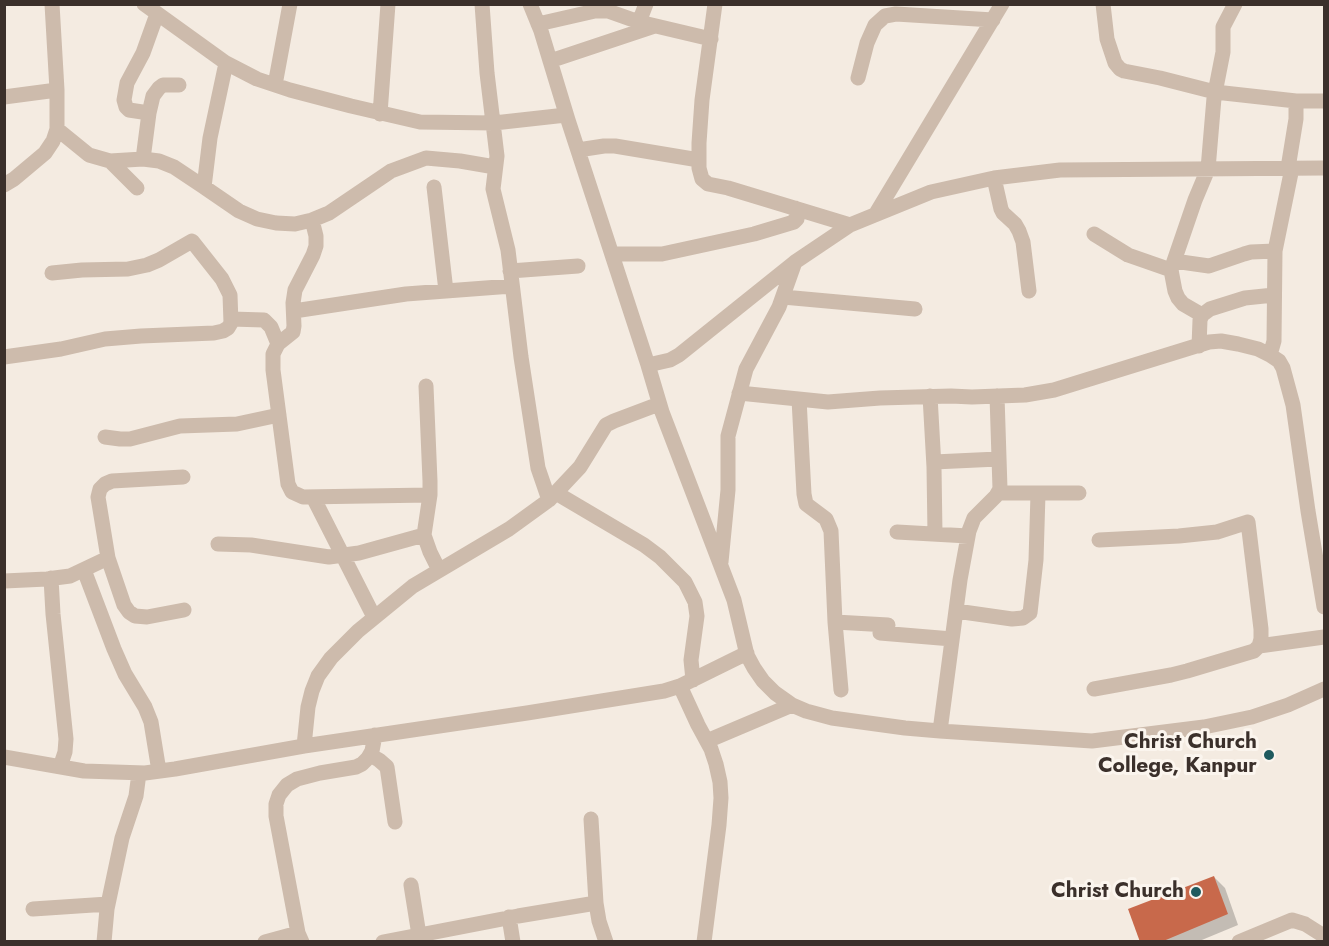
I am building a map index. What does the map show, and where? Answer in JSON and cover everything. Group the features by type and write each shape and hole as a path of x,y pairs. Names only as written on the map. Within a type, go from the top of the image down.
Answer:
{"street":[{"path":"4,185 45,153 57,129 52,4"},
{"path":"144,4 226,63 257,79 380,114 420,122 494,123 566,115"},
{"path":"275,85 291,4"},
{"path":"380,114 388,4"},
{"path":"482,4 497,156 493,189 505,237 538,468 552,497 644,545 660,557 685,582 695,602 697,616 686,683 716,764 721,798 704,942"},
{"path":"530,4 659,404 734,600 747,653 763,681 775,693 792,705 832,718 905,728 1092,741 1204,727 1252,717 1288,705 1324,688"},
{"path":"639,22 646,4"},
{"path":"715,4 702,100 699,143 700,175 704,182 850,225"},
{"path":"875,215 1002,4"},
{"path":"1103,4 1107,39 1119,69 1215,92 1296,101 1324,101"},
{"path":"1202,315 1183,304 1178,298 1175,291 1173,265 1208,169 1215,92 1223,52 1224,27 1235,4"},
{"path":"538,24 601,10 639,22 711,39"},
{"path":"149,113 129,110 123,100 127,83 143,53 157,14"},
{"path":"858,78 867,43 875,25 885,16 896,14 993,20"},
{"path":"550,61 655,26"},
{"path":"204,187 210,138 226,63"},
{"path":"142,159 153,96 163,85 179,85"},
{"path":"4,97 57,90"},
{"path":"1270,355 1274,341 1275,251 1290,168 1296,101"},
{"path":"57,129 89,155 110,160 142,159 167,163 239,211 257,219 285,224 312,220 329,213 392,171 426,158 495,167"},
{"path":"578,150 615,146 699,160"},
{"path":"110,160 137,189"},
{"path":"648,365 679,356 795,262 850,225 931,192 994,178 1060,170 1324,168"},
{"path":"994,178 1001,209 1015,224 1023,242 1029,291"},
{"path":"434,187 446,291"},
{"path":"612,254 662,254 754,234 794,222 795,208"},
{"path":"312,220 316,246 295,290 293,332 278,344 273,354 273,370 288,484 292,492 303,497 430,495"},
{"path":"1094,234 1128,255 1173,265 1209,266 1251,252 1275,251"},
{"path":"4,357 61,349 105,339 223,332 231,323 230,295 222,279 192,241 147,265 128,269 52,273"},
{"path":"721,565 728,490 728,436 746,369 779,307 795,262"},
{"path":"294,311 397,295 446,291 578,266"},
{"path":"1199,346 1200,320 1202,315 1210,309 1245,298 1274,295"},
{"path":"783,297 915,309"},
{"path":"231,319 264,320 271,327 278,344"},
{"path":"739,393 828,402 930,396 1025,395 1054,390 1209,342 1221,341 1258,349 1270,355 1283,368 1293,405 1324,607"},
{"path":"426,386 430,495 424,535 439,570"},
{"path":"930,396 935,534"},
{"path":"940,731 970,524 999,493 1001,486 997,396"},
{"path":"799,399 806,504 826,519 831,531 841,690"},
{"path":"304,746 308,707 318,676 331,658 358,631 413,586 509,529 552,497 580,467 606,425 659,404"},
{"path":"105,437 130,439 180,426 237,424 279,416"},
{"path":"934,462 998,459"},
{"path":"183,477 111,481 100,489 98,497 108,558 124,605 129,612 135,616 147,617 184,610"},
{"path":"999,493 1079,494"},
{"path":"956,611 1012,619 1023,618 1030,613 1036,560 1038,494"},
{"path":"313,497 374,616"},
{"path":"1094,689 1171,675 1254,651 1261,639 1248,522 1216,531 1179,536 1099,540"},
{"path":"897,532 968,536"},
{"path":"218,544 251,545 328,557 359,554 424,535"},
{"path":"4,581 70,576 108,558"},
{"path":"84,570 114,650 151,722 159,771"},
{"path":"51,578 66,739 60,767"},
{"path":"836,622 952,639"},
{"path":"1259,646 1324,637"},
{"path":"4,757 84,771 159,771 664,690 686,683 747,653"},
{"path":"707,741 792,705"},
{"path":"265,942 300,937 276,816 279,795 287,785 297,779 362,764 372,751 375,735"},
{"path":"370,755 387,767 394,822"},
{"path":"104,942 108,904 122,838 136,796 139,772"},
{"path":"591,819 596,903 606,942"},
{"path":"411,885 419,935"},
{"path":"383,942 509,917 596,903"},
{"path":"33,909 108,904"},
{"path":"509,917 513,942"},
{"path":"1239,942 1292,920 1305,924 1324,936"}],"building":[{"name":"Christ Church","path":"1214,876 1228,914 1161,942 1140,942 1128,909"}],"place":[{"name":"Christ Church College, Kanpur","path":"1269,755"},
{"name":"Christ Church","path":"1196,892"}]}
